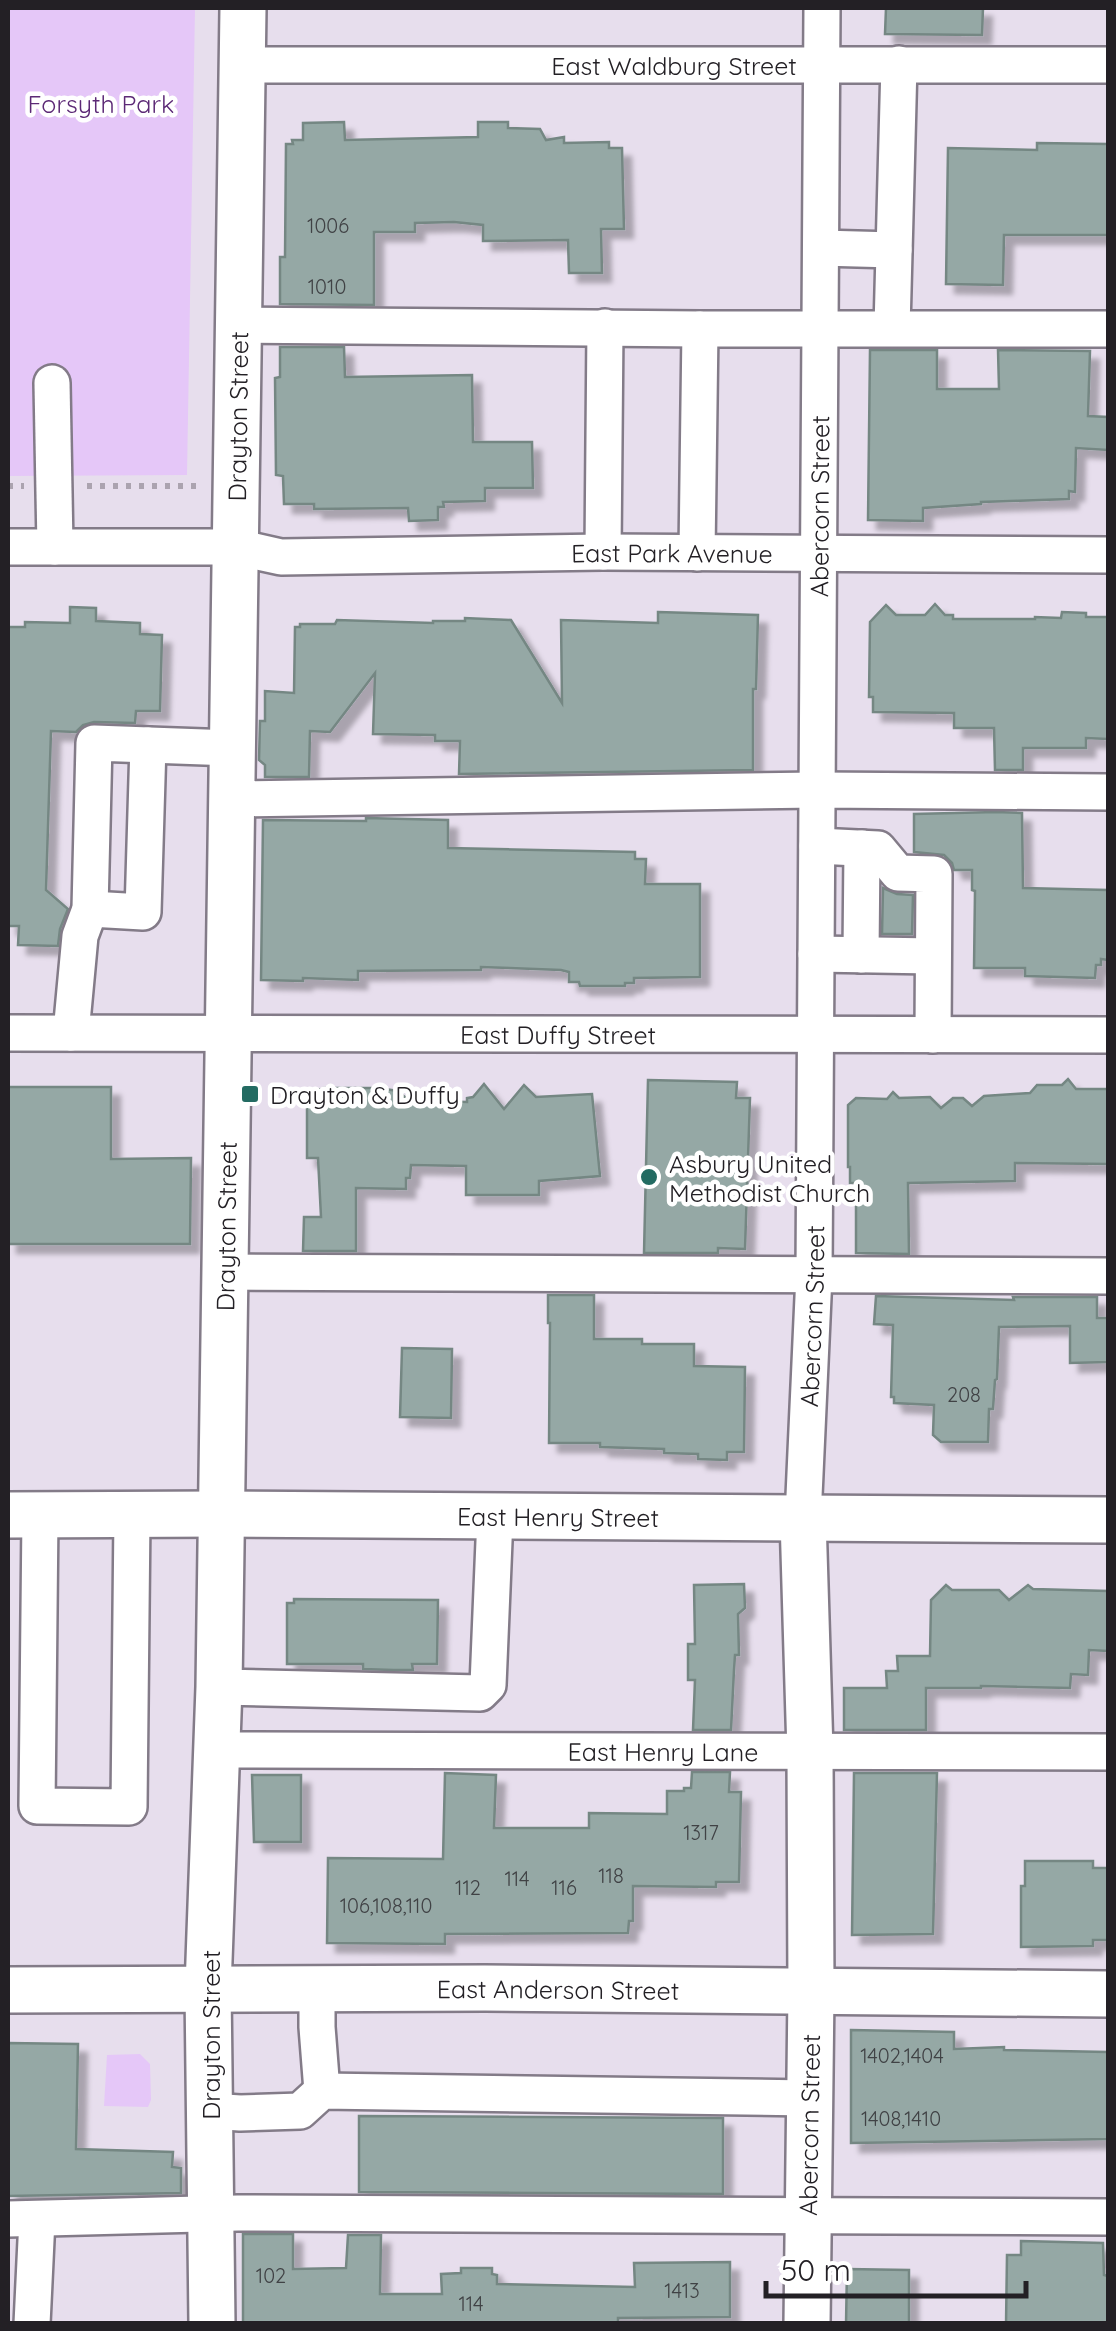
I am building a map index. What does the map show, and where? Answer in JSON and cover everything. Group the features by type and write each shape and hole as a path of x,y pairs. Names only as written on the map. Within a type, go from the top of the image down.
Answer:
{"main road":[{"name":"Drayton Street","path":"212,2324 208,1988 218,1750 242,8"},
{"name":"East Henry Street","path":"24,1515 1108,1520"},
{"name":"Abercorn Street","path":"803,1518 810,1752 807,2324"},
{"name":"East Anderson Street","path":"8,1990 317,1988 1108,1994"}],"street":[{"name":"Abercorn Street","path":"803,1518 814,1274 822,8"},
{"path":"892,328 899,64"},
{"name":"East Waldburg Street","path":"242,65 1108,65"},
{"path":"821,248 894,250"},
{"path":"239,325 1108,329"},
{"path":"603,552 605,327"},
{"path":"697,553 700,329"},
{"path":"8,548 55,547 52,383"},
{"name":"East Park Avenue","path":"55,547 236,547 281,556 603,552 1108,556"},
{"path":"71,1033 80,936 90,909 94,743 232,748"},
{"path":"90,909 143,912 148,745"},
{"path":"230,799 817,790 1108,792"},
{"path":"817,846 878,849 898,873 934,874 933,1034"},
{"path":"861,955 862,848"},
{"path":"816,954 933,956"},
{"name":"East Duffy Street","path":"8,1033 1108,1036"},
{"path":"224,1272 1108,1276"},
{"path":"24,1515 37,1806 130,1807 132,1515"},
{"path":"219,1687 480,1693 488,1684 495,1517"},
{"name":"East Henry Lane","path":"218,1750 1108,1752"},
{"path":"317,1988 322,2091"},
{"path":"210,2110 300,2111 322,2091 809,2098"},
{"path":"32,2324 22,2219 212,2213 1108,2217"}],"path":[{"path":"8,486 197,486 198,466"}],"green space":[{"name":"Forsyth Park","path":"8,8 195,8 187,475 8,476"},
{"path":"140,2054 150,2064 148,2107 104,2106 107,2055"}],"building":[{"path":"886,8 983,8 982,35 885,34"},
{"path":"344,122 345,140 478,137 478,122 508,122 508,128 540,129 546,140 564,137 564,143 609,142 609,148 622,148 624,229 601,229 602,273 569,273 568,240 483,241 483,225 415,223 415,232 374,232 374,305 280,304 280,257 285,257 286,144 303,140 303,123"},
{"path":"1037,143 1108,144 1108,235 1004,235 1003,285 946,284 948,148 1037,150"},
{"path":"280,347 344,347 345,377 472,375 473,442 532,442 533,488 485,488 485,501 443,502 444,507 438,507 438,520 409,521 408,508 314,509 314,504 284,504 283,476 276,475 275,378 280,377"},
{"path":"870,350 937,350 937,389 999,389 998,350 1090,351 1088,416 1108,417 1108,450 1076,448 1075,492 1069,491 1069,499 923,508 923,521 868,520"},
{"path":"935,604 945,615 953,615 953,619 1061,618 1062,612 1108,617 1108,739 1086,738 1086,748 1023,748 1023,770 995,770 994,728 954,728 954,713 873,712 873,697 869,697 870,622 886,605 896,615 925,615"},
{"path":"70,607 96,608 96,621 140,623 140,634 162,635 160,711 136,711 135,723 94,722 76,732 51,731 46,890 68,909 58,946 18,945 19,926 8,926 8,627 25,627 25,622 70,623"},
{"path":"658,612 758,615 753,770 459,774 460,741 435,741 435,735 373,734 375,673 330,732 310,731 309,777 265,777 265,765 259,760 265,691 294,693 295,627 300,624 335,624 337,620 511,620 562,703 561,620 658,623"},
{"path":"1022,813 1023,888 1108,890 1108,960 1101,959 1101,965 1096,965 1095,978 1025,976 1025,968 974,968 972,870 954,870 944,855 914,852 914,814"},
{"path":"263,820 448,820 448,848 635,852 635,859 646,859 645,884 700,884 700,977 634,978 634,983 625,986 580,986 579,982 569,982 569,972 561,970 481,967 358,971 358,980 261,980"},
{"path":"883,888 913,895 912,934 882,934"},
{"path":"1068,1079 1076,1089 1108,1089 1108,1164 1015,1163 1015,1181 908,1183 909,1254 856,1253 856,1183 850,1183 848,1167 848,1105 856,1098 887,1099 893,1092 899,1098 930,1097 941,1108 953,1098 963,1098 972,1106 984,1096 1030,1093 1037,1085 1062,1085"},
{"path":"648,1080 737,1082 736,1098 750,1098 745,1249 644,1253"},
{"path":"484,1084 504,1109 524,1085 536,1097 592,1094 600,1176 539,1181 539,1195 466,1195 466,1166 411,1165 406,1189 356,1188 356,1251 303,1251 304,1217 321,1217 318,1158 307,1158 307,1090 378,1088 398,1091 408,1100 467,1102"},
{"path":"8,1087 111,1087 111,1159 191,1158 190,1244 8,1244"},
{"path":"548,1295 594,1295 594,1339 694,1344 694,1366 745,1367 744,1452 727,1452 727,1460 698,1459 698,1454 664,1453 664,1449 549,1443"},
{"path":"876,1296 1014,1300 1013,1297 1097,1297 1097,1318 1108,1318 1108,1362 1070,1363 1070,1326 999,1327 988,1442 941,1442 933,1435 934,1405 894,1403 891,1397 893,1325 874,1324"},
{"path":"402,1348 452,1349 451,1418 400,1417"},
{"path":"744,1584 745,1608 738,1614 739,1655 735,1655 731,1730 693,1730 695,1680 688,1680 688,1644 695,1644 694,1585"},
{"path":"946,1585 952,1590 999,1590 1009,1600 1028,1585 1033,1589 1108,1591 1108,1651 1089,1650 1088,1675 1071,1674 1070,1688 926,1688 926,1730 844,1730 844,1688 887,1688 886,1671 898,1671 897,1656 930,1656 931,1600"},
{"path":"294,1599 438,1600 437,1664 412,1664 413,1670 393,1670 363,1669 363,1664 287,1664 287,1603 294,1603"},
{"path":"692,1772 730,1772 729,1792 741,1792 739,1882 716,1882 716,1887 633,1886 633,1921 629,1921 628,1933 445,1934 445,1944 327,1943 328,1858 443,1859 445,1773 496,1775 494,1828 589,1828 589,1813 667,1814 667,1791 691,1788"},
{"path":"854,1773 937,1773 933,1934 852,1935"},
{"path":"252,1775 301,1775 301,1842 254,1842"},
{"path":"1025,1861 1093,1861 1093,1868 1108,1868 1108,1940 1093,1940 1093,1946 1021,1947"},
{"path":"851,2030 954,2032 954,2049 1108,2052 1108,2139 851,2143"},
{"path":"8,2043 78,2044 76,2149 173,2152 172,2167 181,2168 181,2193 8,2196"},
{"path":"359,2116 723,2118 723,2194 359,2192"},
{"path":"243,2234 293,2234 293,2269 346,2268 348,2235 381,2235 380,2294 442,2294 441,2274 461,2273 461,2268 492,2268 497,2284 635,2287 634,2263 730,2262 730,2317 618,2318 618,2324 243,2324"},
{"path":"1021,2241 1103,2243 1108,2324 1006,2324 1007,2255 1021,2255"},
{"path":"847,2269 909,2270 909,2324 846,2324"}],"place":[{"name":"Drayton & Duffy","path":"250,1094"},
{"name":"Asbury United Methodist Church","path":"649,1177"}]}
